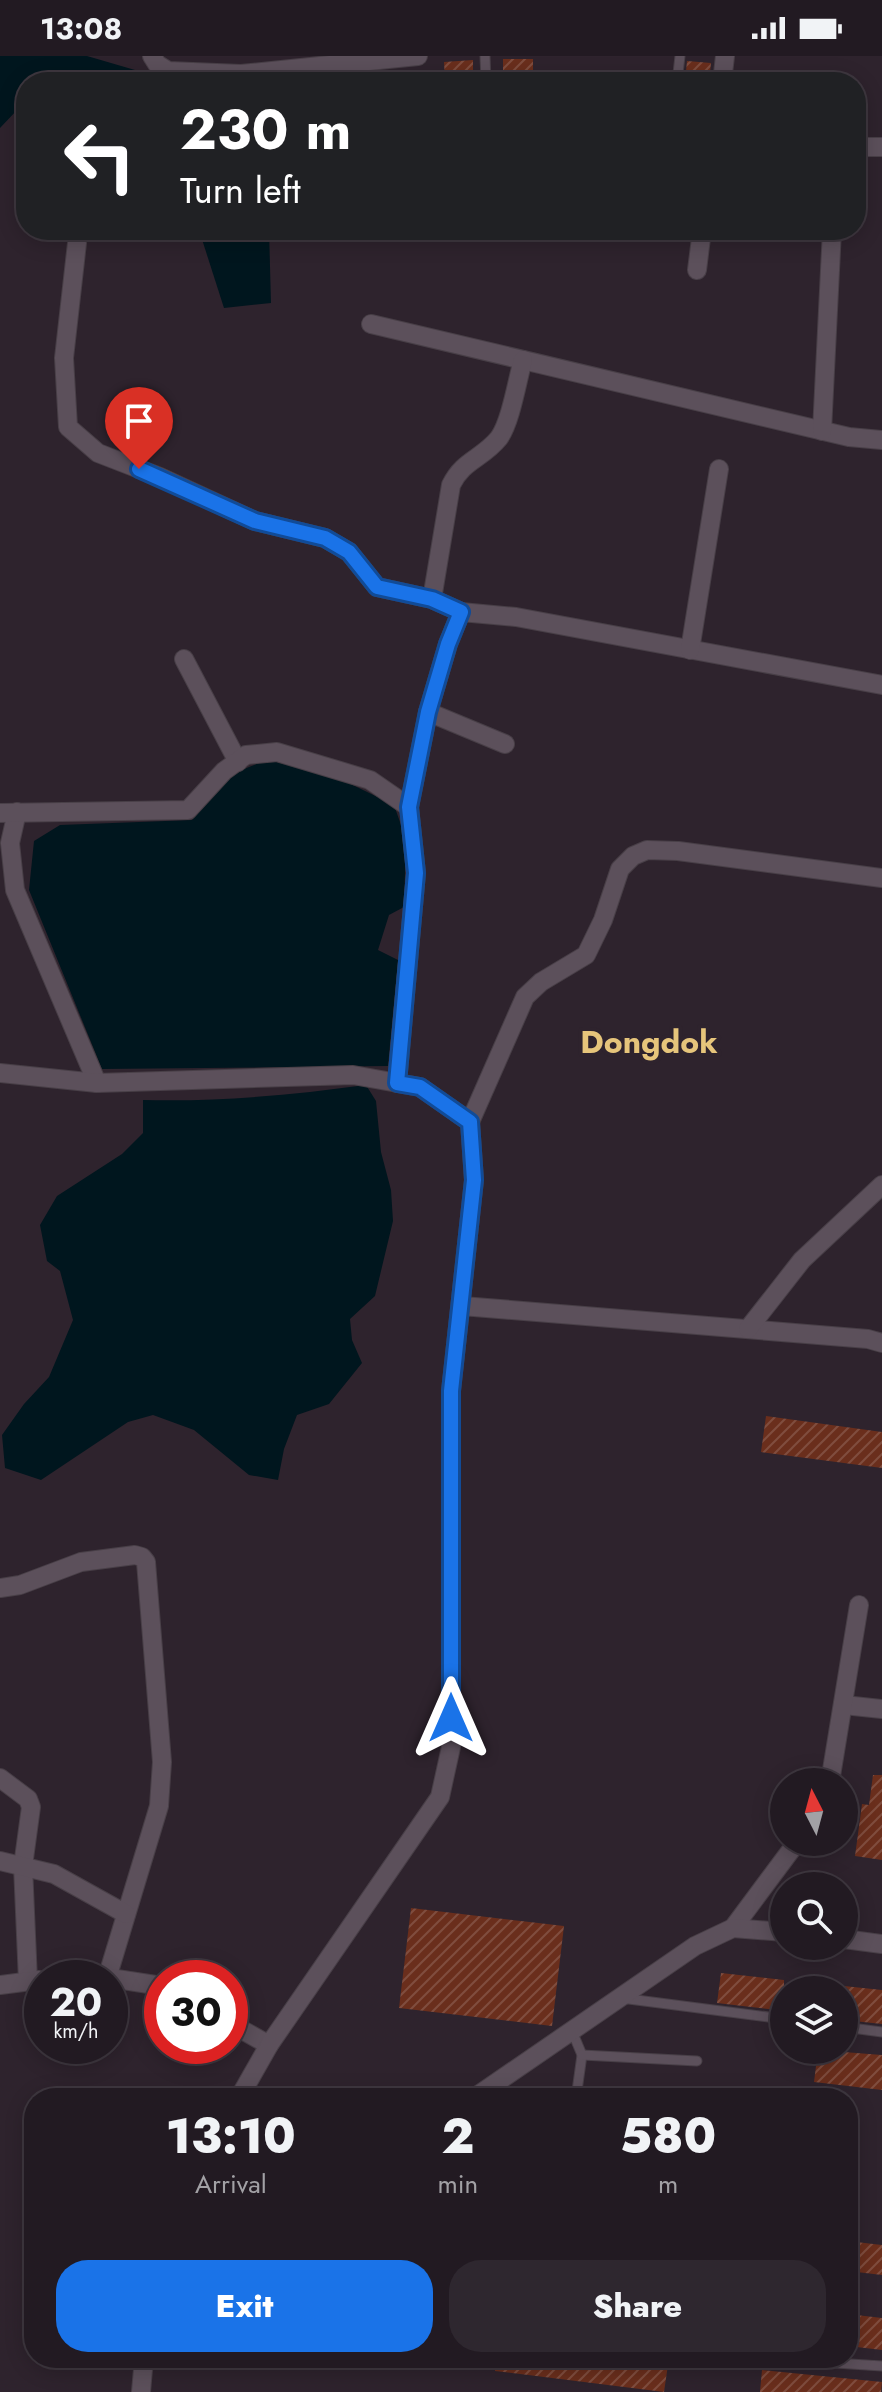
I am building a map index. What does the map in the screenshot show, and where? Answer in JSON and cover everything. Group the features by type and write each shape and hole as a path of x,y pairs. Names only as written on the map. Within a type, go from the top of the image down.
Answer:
{"street":[{"path":"152,56 157,64 168,71 192,72"},
{"path":"261,72 418,56"},
{"path":"697,270 701,240"},
{"path":"822,431 832,240"},
{"path":"77,243 64,358 68,427 98,453 160,477 255,521 325,538 349,552 377,587 432,599 461,612 516,617 882,685"},
{"path":"371,324 822,431 882,440"},
{"path":"432,599 451,485 459,469 484,453 501,435 523,360"},
{"path":"690,650 719,469"},
{"path":"397,1083 416,873 409,807 428,712 461,612"},
{"path":"184,659 238,762"},
{"path":"428,712 505,744"},
{"path":"97,1083 15,890 9,813 188,810 224,771 246,755 277,752 370,780 409,807"},
{"path":"245,2088 269,2045 440,1797 451,1747 451,1391 474,1180 470,1122 525,997 541,982 586,955 603,920 620,869 633,856 647,850 678,851 882,878"},
{"path":"0,1073 97,1083 353,1075 420,1087 470,1122"},
{"path":"748,1329 802,1260 882,1185"},
{"path":"462,1306 868,1339 882,1343"},
{"path":"0,1588 20,1585 81,1562 135,1555 146,1562 162,1762 159,1806 113,1960"},
{"path":"833,1768 859,1605"},
{"path":"844,1705 882,1709"},
{"path":"0,1778 28,1799 31,1807 23,1866 33,1960"},
{"path":"489,2088 695,1946 733,1928 787,1856"},
{"path":"0,1861 70,1880 126,1914"},
{"path":"733,1928 770,1931"},
{"path":"858,1941 882,1944"},
{"path":"0,1985 24,1982"},
{"path":"248,2033 269,2045"},
{"path":"141,2392 143,2368"}],"lane":[{"path":"619,1998 770,2017"},
{"path":"858,2029 882,2032"},
{"path":"572,2031 582,2055 577,2088"},
{"path":"582,2055 697,2061"},
{"path":"858,2364 882,2366"}],"water":[{"path":"0,56 87,56 142,72 16,72 16,111 0,128"},
{"path":"202,240 269,240 271,303 224,308"},
{"path":"267,760 330,774 394,805 406,839 404,907 389,915 378,950 398,960 388,1066 102,1069 29,890 34,841 60,825 192,820 234,773"},
{"path":"366,1085 376,1101 393,1221 375,1296 350,1319 352,1340 362,1363 329,1404 297,1415 284,1449 278,1480 249,1475 194,1430 153,1415 128,1422 41,1480 5,1468 2,1435 24,1404 49,1377 73,1320 60,1271 47,1261 40,1225 57,1196 122,1154 143,1133 143,1100 255,1097"}],"building":[{"path":"503,59 533,59 533,72 503,72"},
{"path":"473,60 473,72 444,72 444,62"},
{"path":"687,61 711,63 710,72 686,72"},
{"path":"766,1416 882,1432 882,1468 761,1452"},
{"path":"873,1775 882,1775 882,1860 855,1856 858,1856 862,1804 869,1805"},
{"path":"411,1908 564,1926 552,2026 399,2008"},
{"path":"721,1973 770,1978 770,2009 717,2003"},
{"path":"858,1987 882,1990 882,2024 858,2021"},
{"path":"858,2053 882,2055 882,2090 814,2082 816,2064 858,2064"},
{"path":"858,2242 882,2245 882,2275 858,2272"},
{"path":"858,2315 882,2318 882,2350 858,2347"},
{"path":"495,2368 668,2368 664,2392 495,2371"},
{"path":"762,2370 882,2382 881,2392 760,2392"}],"district":[{"name":"Dongdok","path":"649,1042"}],"route":[{"path":"139,469 255,521 325,538 349,552 377,587 432,599 461,612 428,712 409,807 416,873 397,1083 420,1087 470,1122 474,1180 451,1391 451,1718"}]}
